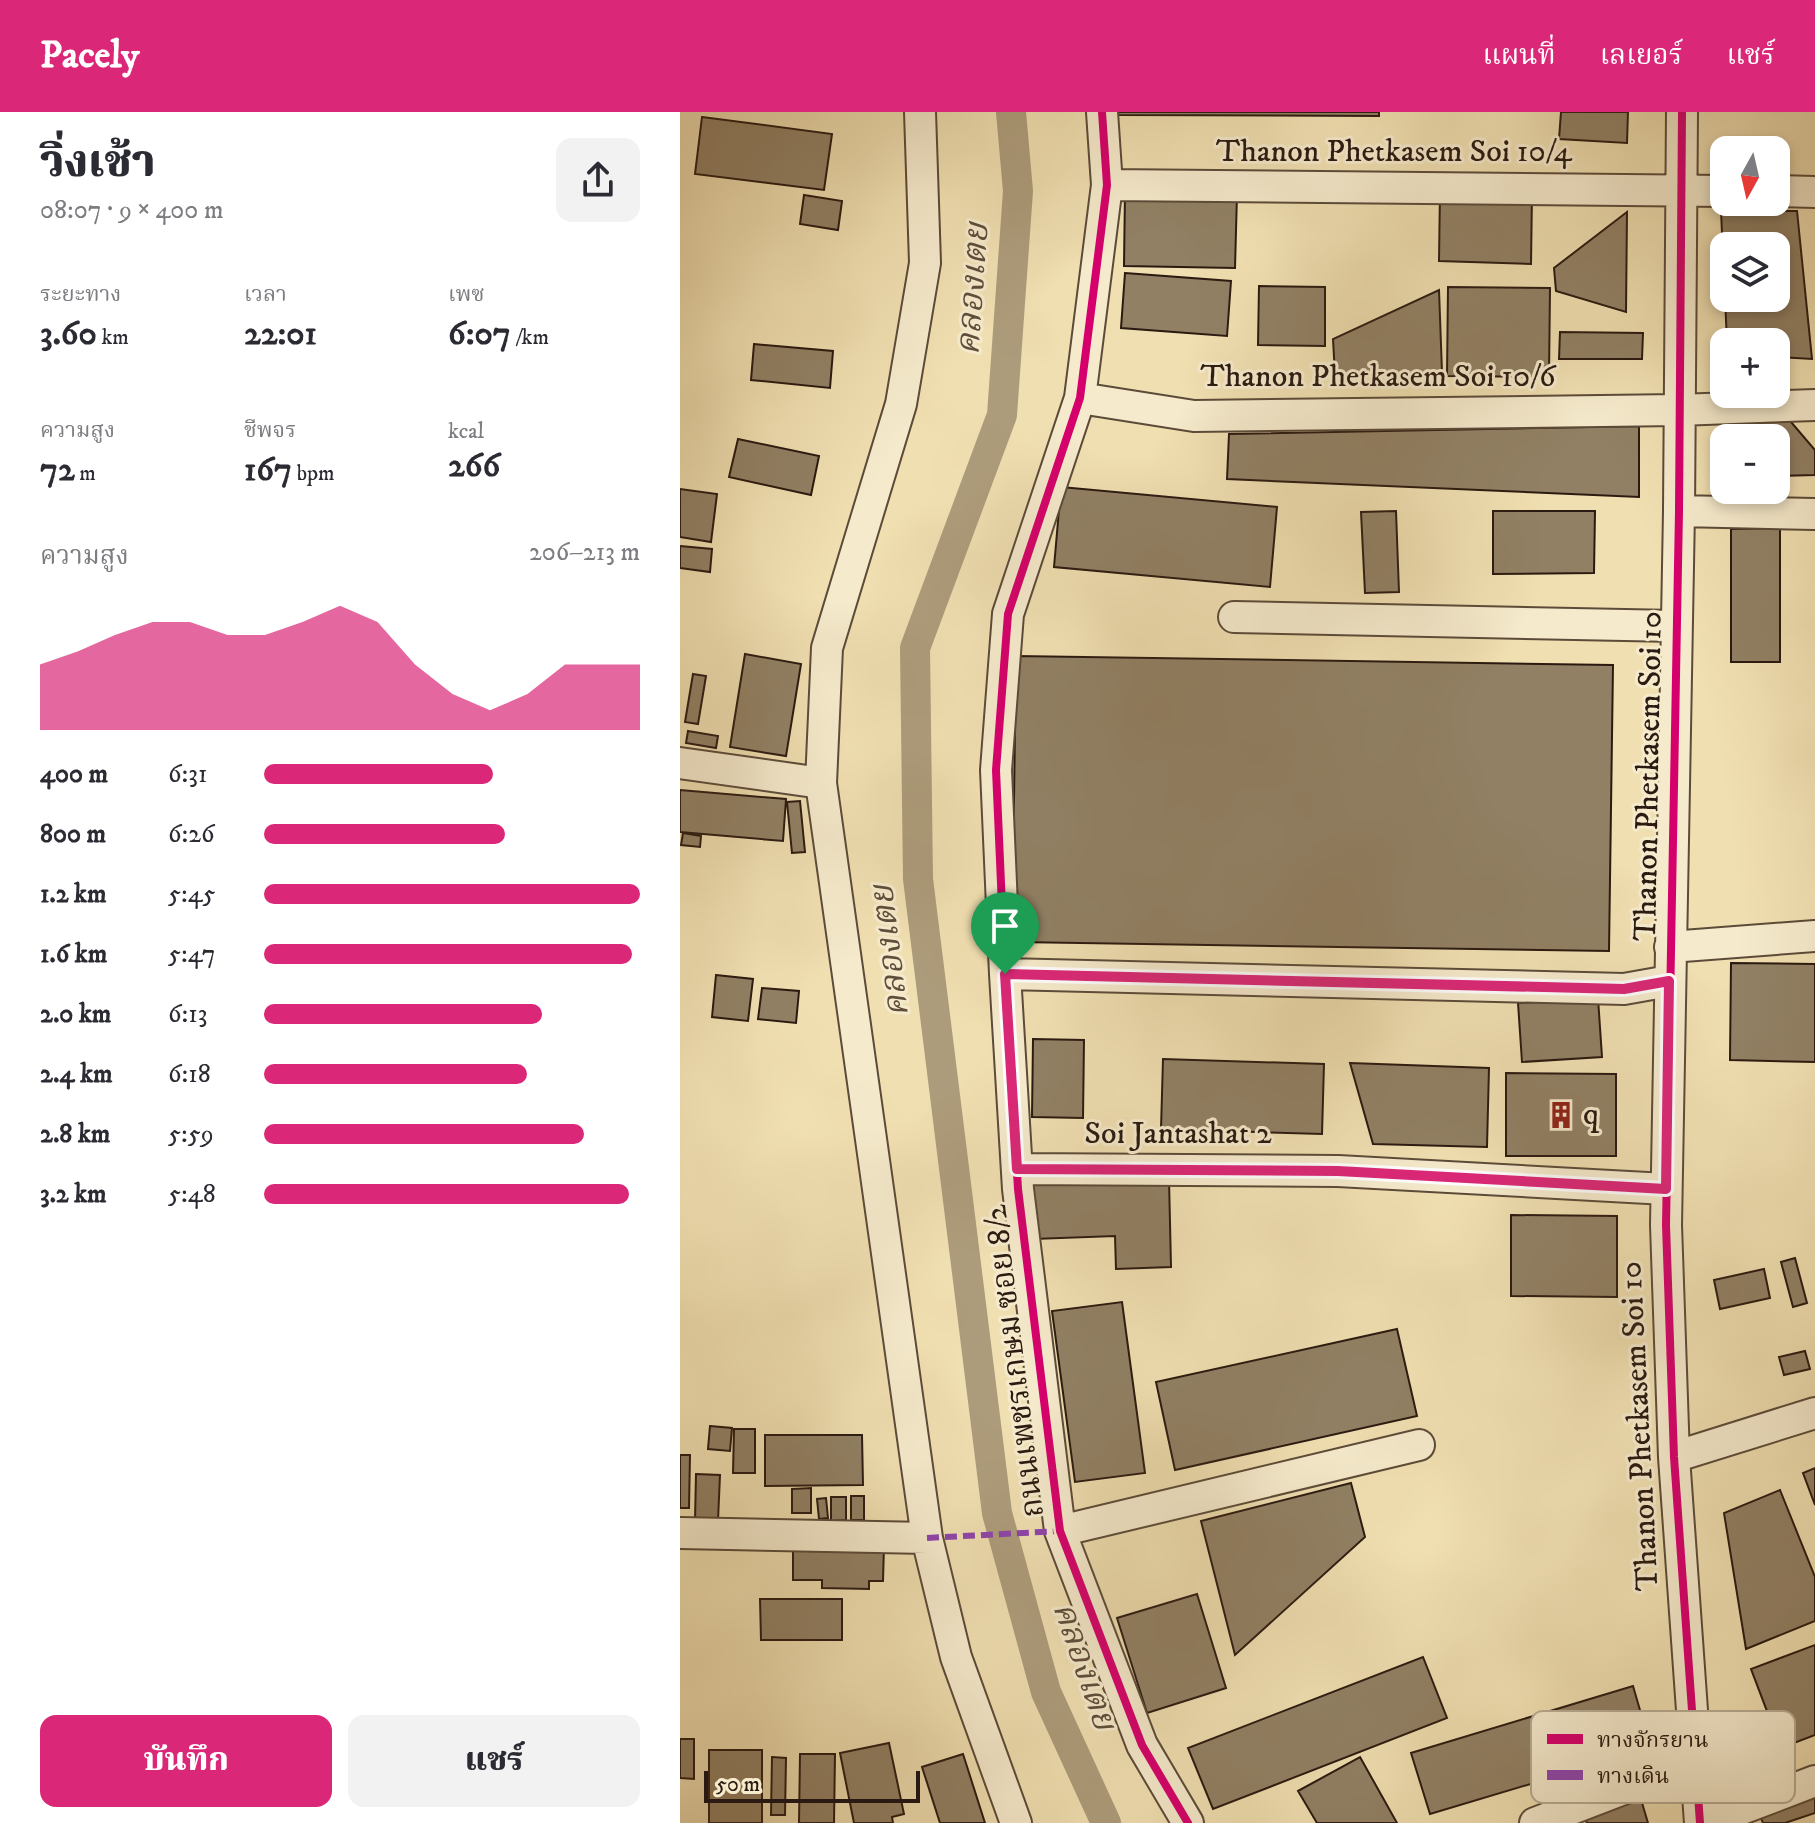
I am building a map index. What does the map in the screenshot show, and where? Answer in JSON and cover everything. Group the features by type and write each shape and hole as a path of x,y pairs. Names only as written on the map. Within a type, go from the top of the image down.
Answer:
{"street":[{"path":"920,112 925,263 901,404 827,648 821,783 927,1538 956,1657 1016,1823"},
{"name":"ถนนเพชรเกษม ซอย 8/2","path":"1102,112 1107,185 1080,398 1008,614 996,770 1005,974 1017,1169 1060,1531 1142,1745 1188,1823"},
{"name":"Thanon Phetkasem Soi 10","path":"1682,112 1679,511 1666,1189 1674,1457 1691,1711"},
{"name":"Thanon Phetkasem Soi 10/4","path":"1107,185 1710,191"},
{"path":"1790,191 1815,192"},
{"name":"Thanon Phetkasem Soi 10/6","path":"1080,398 1194,416 1678,410 1815,405"},
{"path":"1679,511 1815,514"},
{"path":"1234,617 1675,626"},
{"path":"680,763 821,783"},
{"path":"1670,947 1815,936"},
{"path":"1005,974 1624,989 1669,981"},
{"name":"Soi Jantashat 2","path":"1017,1169 1338,1171 1666,1189"},
{"path":"1674,1457 1815,1413"},
{"path":"1060,1531 1419,1445"},
{"path":"680,1533 927,1538"},
{"path":"1795,1788 1815,1781"},
{"path":"1535,1823 1587,1803"},
{"name":"Thanon Phetkasem Soi 10","path":"1700,1803 1703,1823"},
{"path":"1703,1823 1756,1803"}],"building":[{"path":"1118,112 1379,112 1379,116 1118,115"},
{"path":"1561,112 1628,112 1627,143 1559,139"},
{"path":"702,117 832,134 824,190 695,174"},
{"path":"1440,191 1532,193 1531,264 1439,261"},
{"path":"1125,192 1237,194 1235,268 1124,266"},
{"path":"804,195 842,201 838,230 800,224"},
{"path":"1790,211 1797,211 1812,359 1790,358 1790,328 1726,328 1726,312 1790,312 1790,232 1722,232 1721,216 1790,216"},
{"path":"1627,212 1626,312 1556,291 1554,268"},
{"path":"1125,273 1231,281 1227,336 1121,328"},
{"path":"1259,286 1325,287 1325,346 1258,345"},
{"path":"1448,287 1550,288 1549,377 1447,376"},
{"path":"1439,290 1442,372 1335,375 1333,339"},
{"path":"1560,332 1643,333 1642,359 1559,359"},
{"path":"754,344 833,351 830,388 751,380"},
{"path":"1785,415 1815,450 1815,475 1790,476 1790,424 1746,424 1746,416"},
{"path":"1639,426 1639,497 1227,479 1229,434"},
{"path":"738,439 819,456 811,495 729,477"},
{"path":"1061,487 1277,507 1270,587 1054,567"},
{"path":"680,489 717,494 711,542 680,537"},
{"path":"1396,511 1399,592 1365,593 1361,512"},
{"path":"1493,511 1595,511 1594,573 1493,574"},
{"path":"1780,528 1780,662 1731,662 1731,529"},
{"path":"680,546 712,549 710,572 680,568"},
{"path":"745,654 801,664 786,756 730,747"},
{"path":"1016,656 1613,665 1609,951 1012,942"},
{"path":"693,674 706,676 698,724 685,722"},
{"path":"688,731 718,736 716,748 686,743"},
{"path":"680,790 786,799 783,841 680,832"},
{"path":"800,801 805,852 792,853 787,802"},
{"path":"683,833 701,836 700,847 681,845"},
{"path":"1731,963 1815,964 1815,1062 1730,1060"},
{"path":"716,975 753,979 748,1021 712,1017"},
{"path":"762,988 799,991 796,1023 758,1019"},
{"path":"1598,998 1602,1057 1522,1062 1518,1003"},
{"path":"1033,1039 1084,1040 1083,1118 1032,1117"},
{"path":"1163,1059 1324,1064 1322,1134 1161,1129"},
{"path":"1350,1063 1489,1068 1487,1147 1373,1144"},
{"name":"q","path":"1506,1073 1616,1074 1616,1156 1506,1156"},
{"path":"1169,1179 1171,1267 1116,1269 1115,1236 1034,1239 1033,1182"},
{"path":"1511,1215 1617,1216 1617,1297 1511,1296"},
{"path":"1795,1258 1807,1303 1793,1307 1781,1262"},
{"path":"1764,1269 1770,1298 1720,1309 1714,1280"},
{"path":"1122,1302 1145,1473 1075,1482 1052,1311"},
{"path":"1397,1329 1417,1416 1175,1470 1156,1382"},
{"path":"1805,1351 1810,1369 1784,1375 1779,1357"},
{"path":"710,1426 732,1428 730,1451 708,1449"},
{"path":"734,1429 755,1429 755,1473 733,1473"},
{"path":"765,1435 862,1435 863,1485 765,1486"},
{"path":"680,1455 690,1455 689,1508 680,1508"},
{"path":"1815,1468 1815,1505 1803,1473"},
{"path":"696,1474 720,1475 718,1521 695,1521"},
{"path":"1351,1483 1365,1537 1235,1655 1201,1521"},
{"path":"811,1488 811,1513 792,1513 792,1489"},
{"path":"1780,1490 1815,1577 1815,1621 1746,1649 1724,1513"},
{"path":"851,1496 864,1496 864,1520 851,1520"},
{"path":"831,1497 846,1497 846,1520 831,1521"},
{"path":"826,1498 828,1518 819,1519 817,1499"},
{"path":"793,1545 884,1546 883,1581 869,1581 869,1589 822,1588 822,1580 793,1580"},
{"path":"1197,1594 1226,1688 1147,1713 1117,1618"},
{"path":"760,1599 842,1599 842,1640 761,1640"},
{"path":"1815,1645 1815,1735 1795,1743 1795,1711 1767,1711 1751,1669"},
{"path":"1423,1657 1447,1718 1213,1809 1188,1748"},
{"path":"1633,1686 1640,1711 1550,1711"},
{"path":"1531,1717 1531,1784 1430,1814 1411,1753"},
{"path":"680,1739 694,1739 694,1779 680,1778"},
{"path":"889,1743 904,1814 892,1817 893,1823 854,1823 840,1753"},
{"path":"709,1750 762,1750 762,1823 709,1823"},
{"path":"800,1754 835,1754 834,1823 799,1823"},
{"path":"963,1754 985,1823 940,1823 922,1767"},
{"path":"772,1757 786,1758 785,1815 771,1815"},
{"path":"1360,1757 1397,1823 1317,1823 1298,1791"},
{"path":"1815,1794 1815,1813 1785,1823 1763,1823 1759,1813"},
{"path":"1617,1803 1642,1803 1648,1823 1587,1823 1583,1813"}],"waterway":[{"name":"คลองเตย","path":"1011,112 1018,191 1002,415 915,648 918,879 997,1513 1046,1692 1106,1823"}],"marked path":[{"path":"927,1538 1060,1531"}],"cycle path":[{"path":"1102,112 1107,185 1080,398 1008,614 996,770 1005,974 1018,1189 1060,1531 1142,1745 1188,1823"},
{"path":"1682,112 1679,511 1666,1225 1674,1457 1692,1711"},
{"path":"1699,1803 1700,1823"}],"place":[{"name":"q","path":"1561,1115"}],"route":[{"path":"1005,974 1624,989 1669,981 1666,1189 1338,1171 1017,1169 1005,974"}]}
